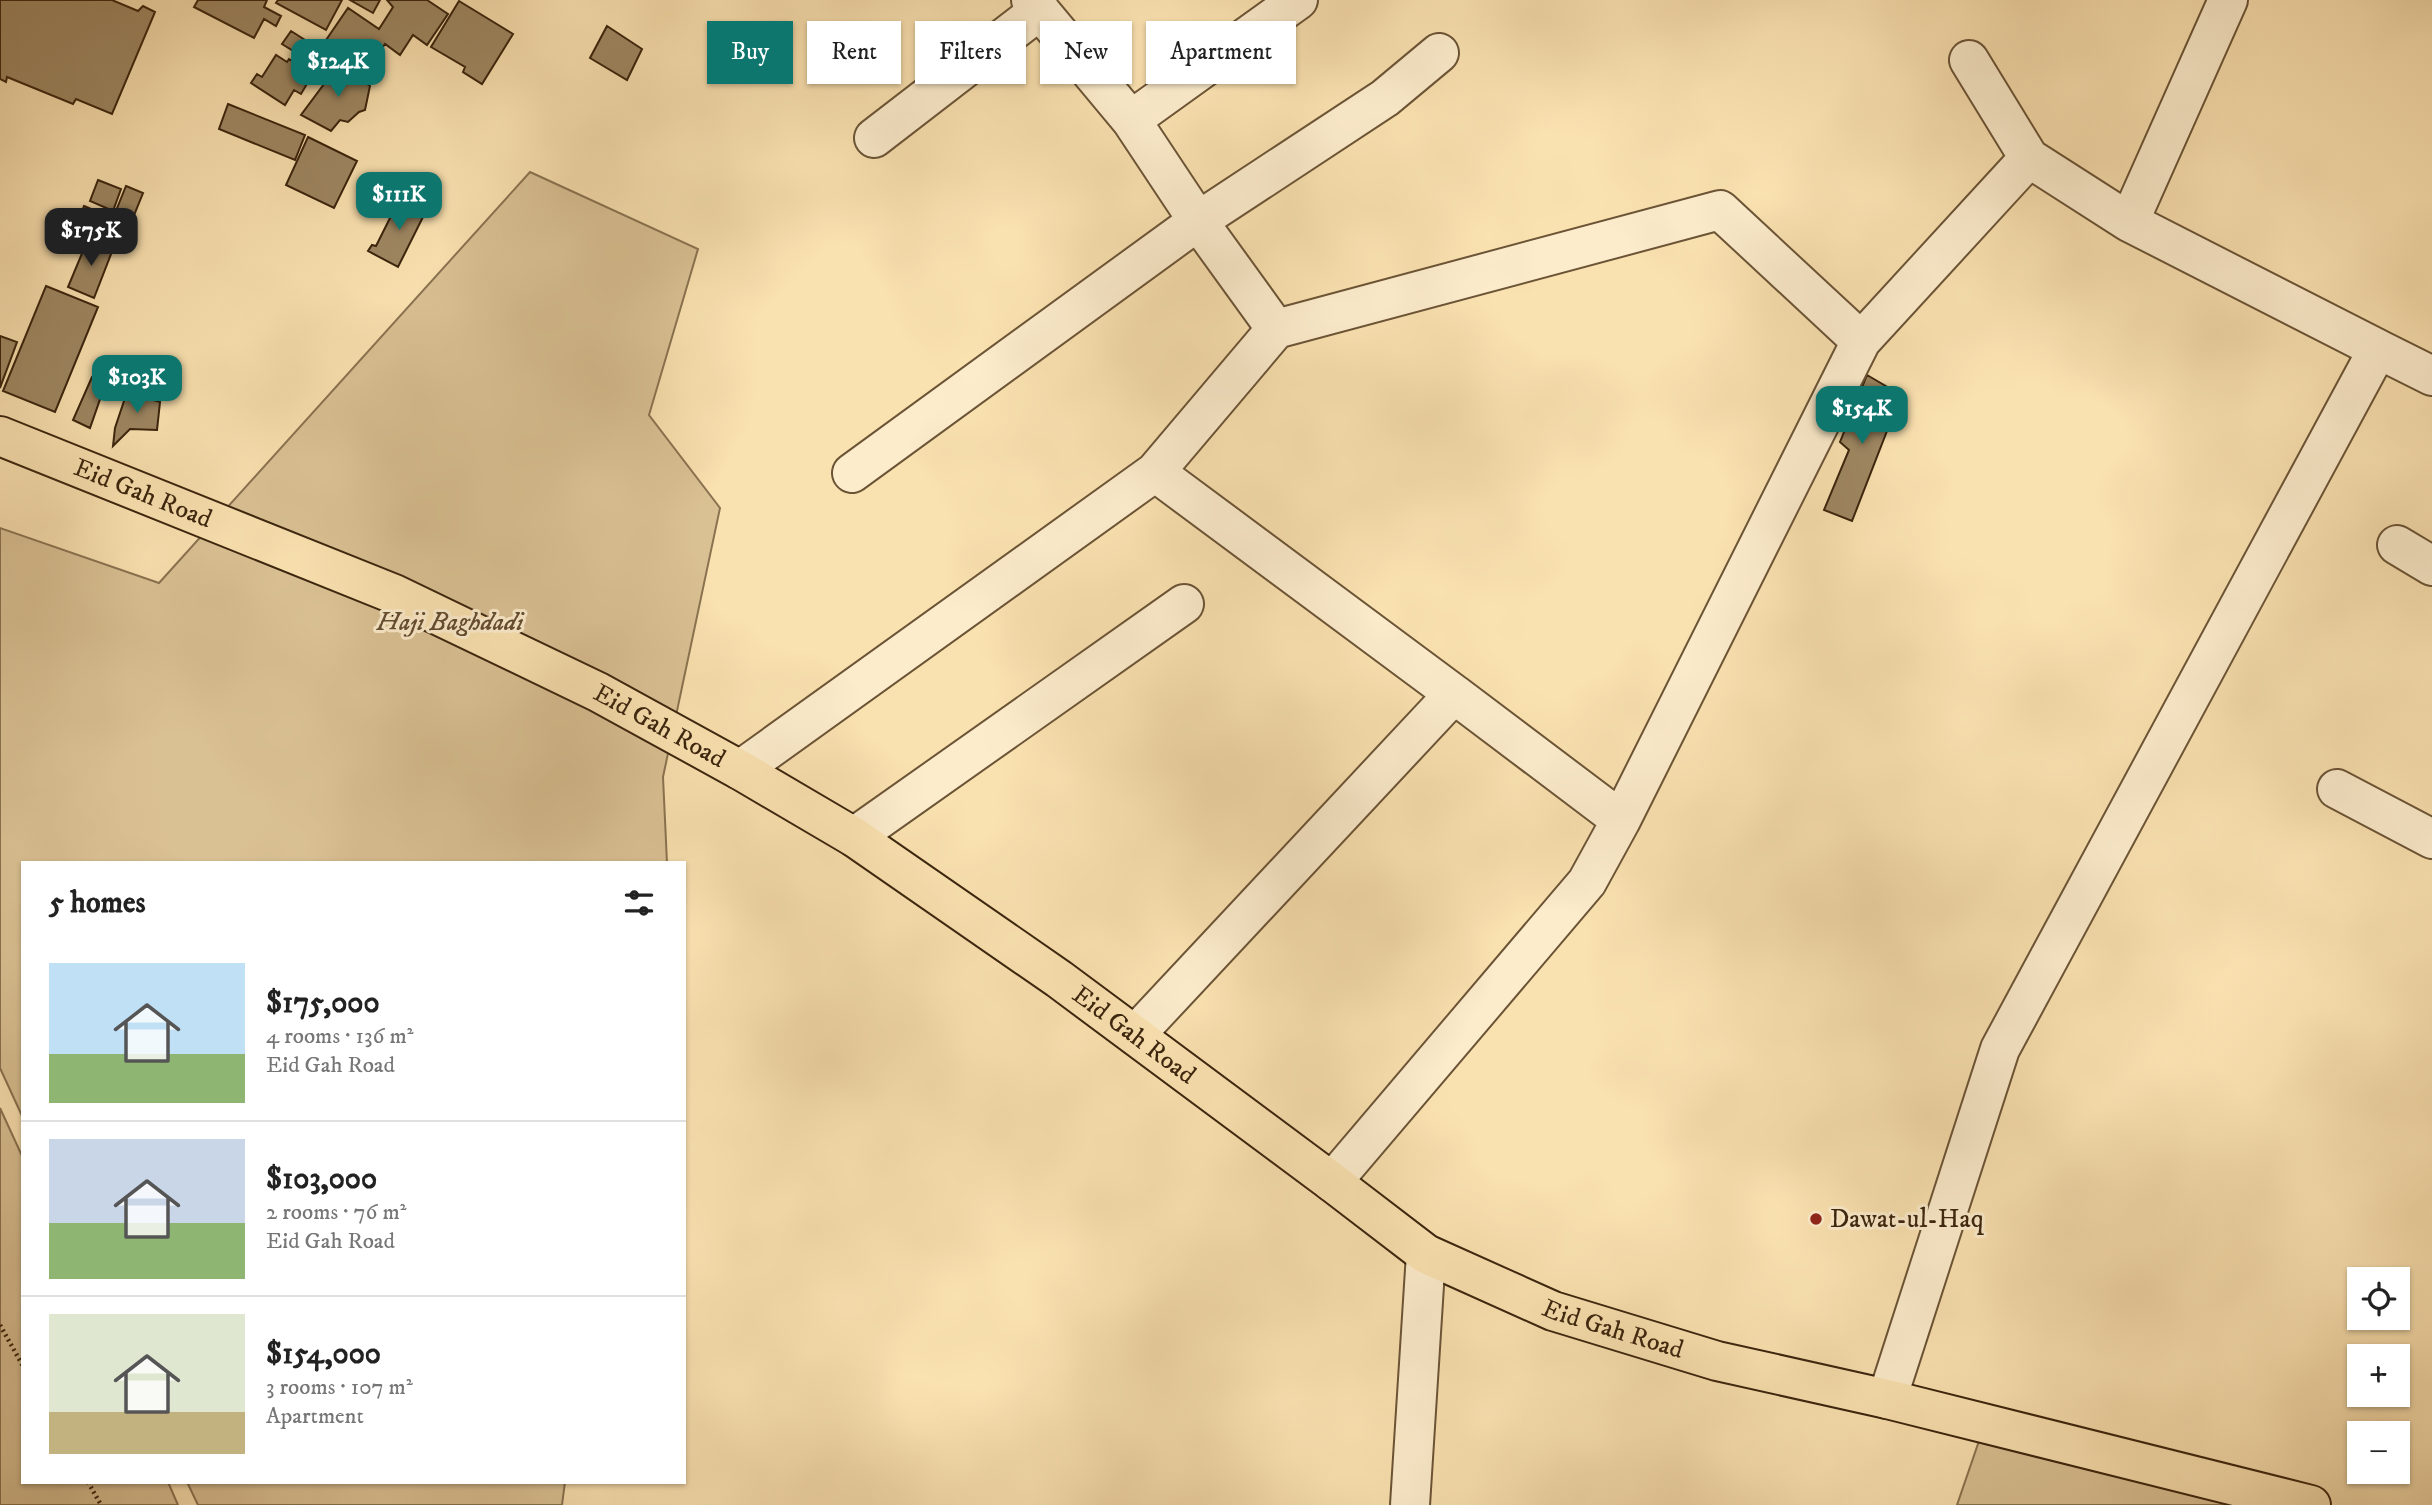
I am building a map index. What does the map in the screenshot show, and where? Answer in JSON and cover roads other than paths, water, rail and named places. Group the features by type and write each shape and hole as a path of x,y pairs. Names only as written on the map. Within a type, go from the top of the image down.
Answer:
{"main road":[{"name":"Eid Gah Road","path":"0,436 394,594 597,692 740,770 854,837 1135,1035 1426,1254 1553,1311 1717,1361 1887,1399 2311,1505"}],"street":[{"path":"1131,120 1298,0"},
{"path":"2129,222 2228,0"},
{"path":"874,138 1035,5 1131,120 1198,221 1276,329"},
{"path":"852,473 1198,221 1385,98 1439,53"},
{"path":"1969,60 2028,158 2129,222 2432,376"},
{"path":"1332,1182 1587,882 1621,820 1861,341 2028,158"},
{"path":"740,770 1154,471 1276,329 1720,210 1861,341"},
{"path":"1887,1399 2000,1049 2378,349"},
{"path":"1154,471 1621,820"},
{"path":"2397,545 2432,566"},
{"path":"854,837 1184,604"},
{"path":"1135,1035 1454,694"},
{"path":"2337,789 2432,839"},
{"path":"1410,1505 1426,1254"}],"place":[{"name":"Dawat-ul-Haq","path":"1816,1219"}],"park label":[{"name":"Haji Baghdadi","path":"450,622"}]}
